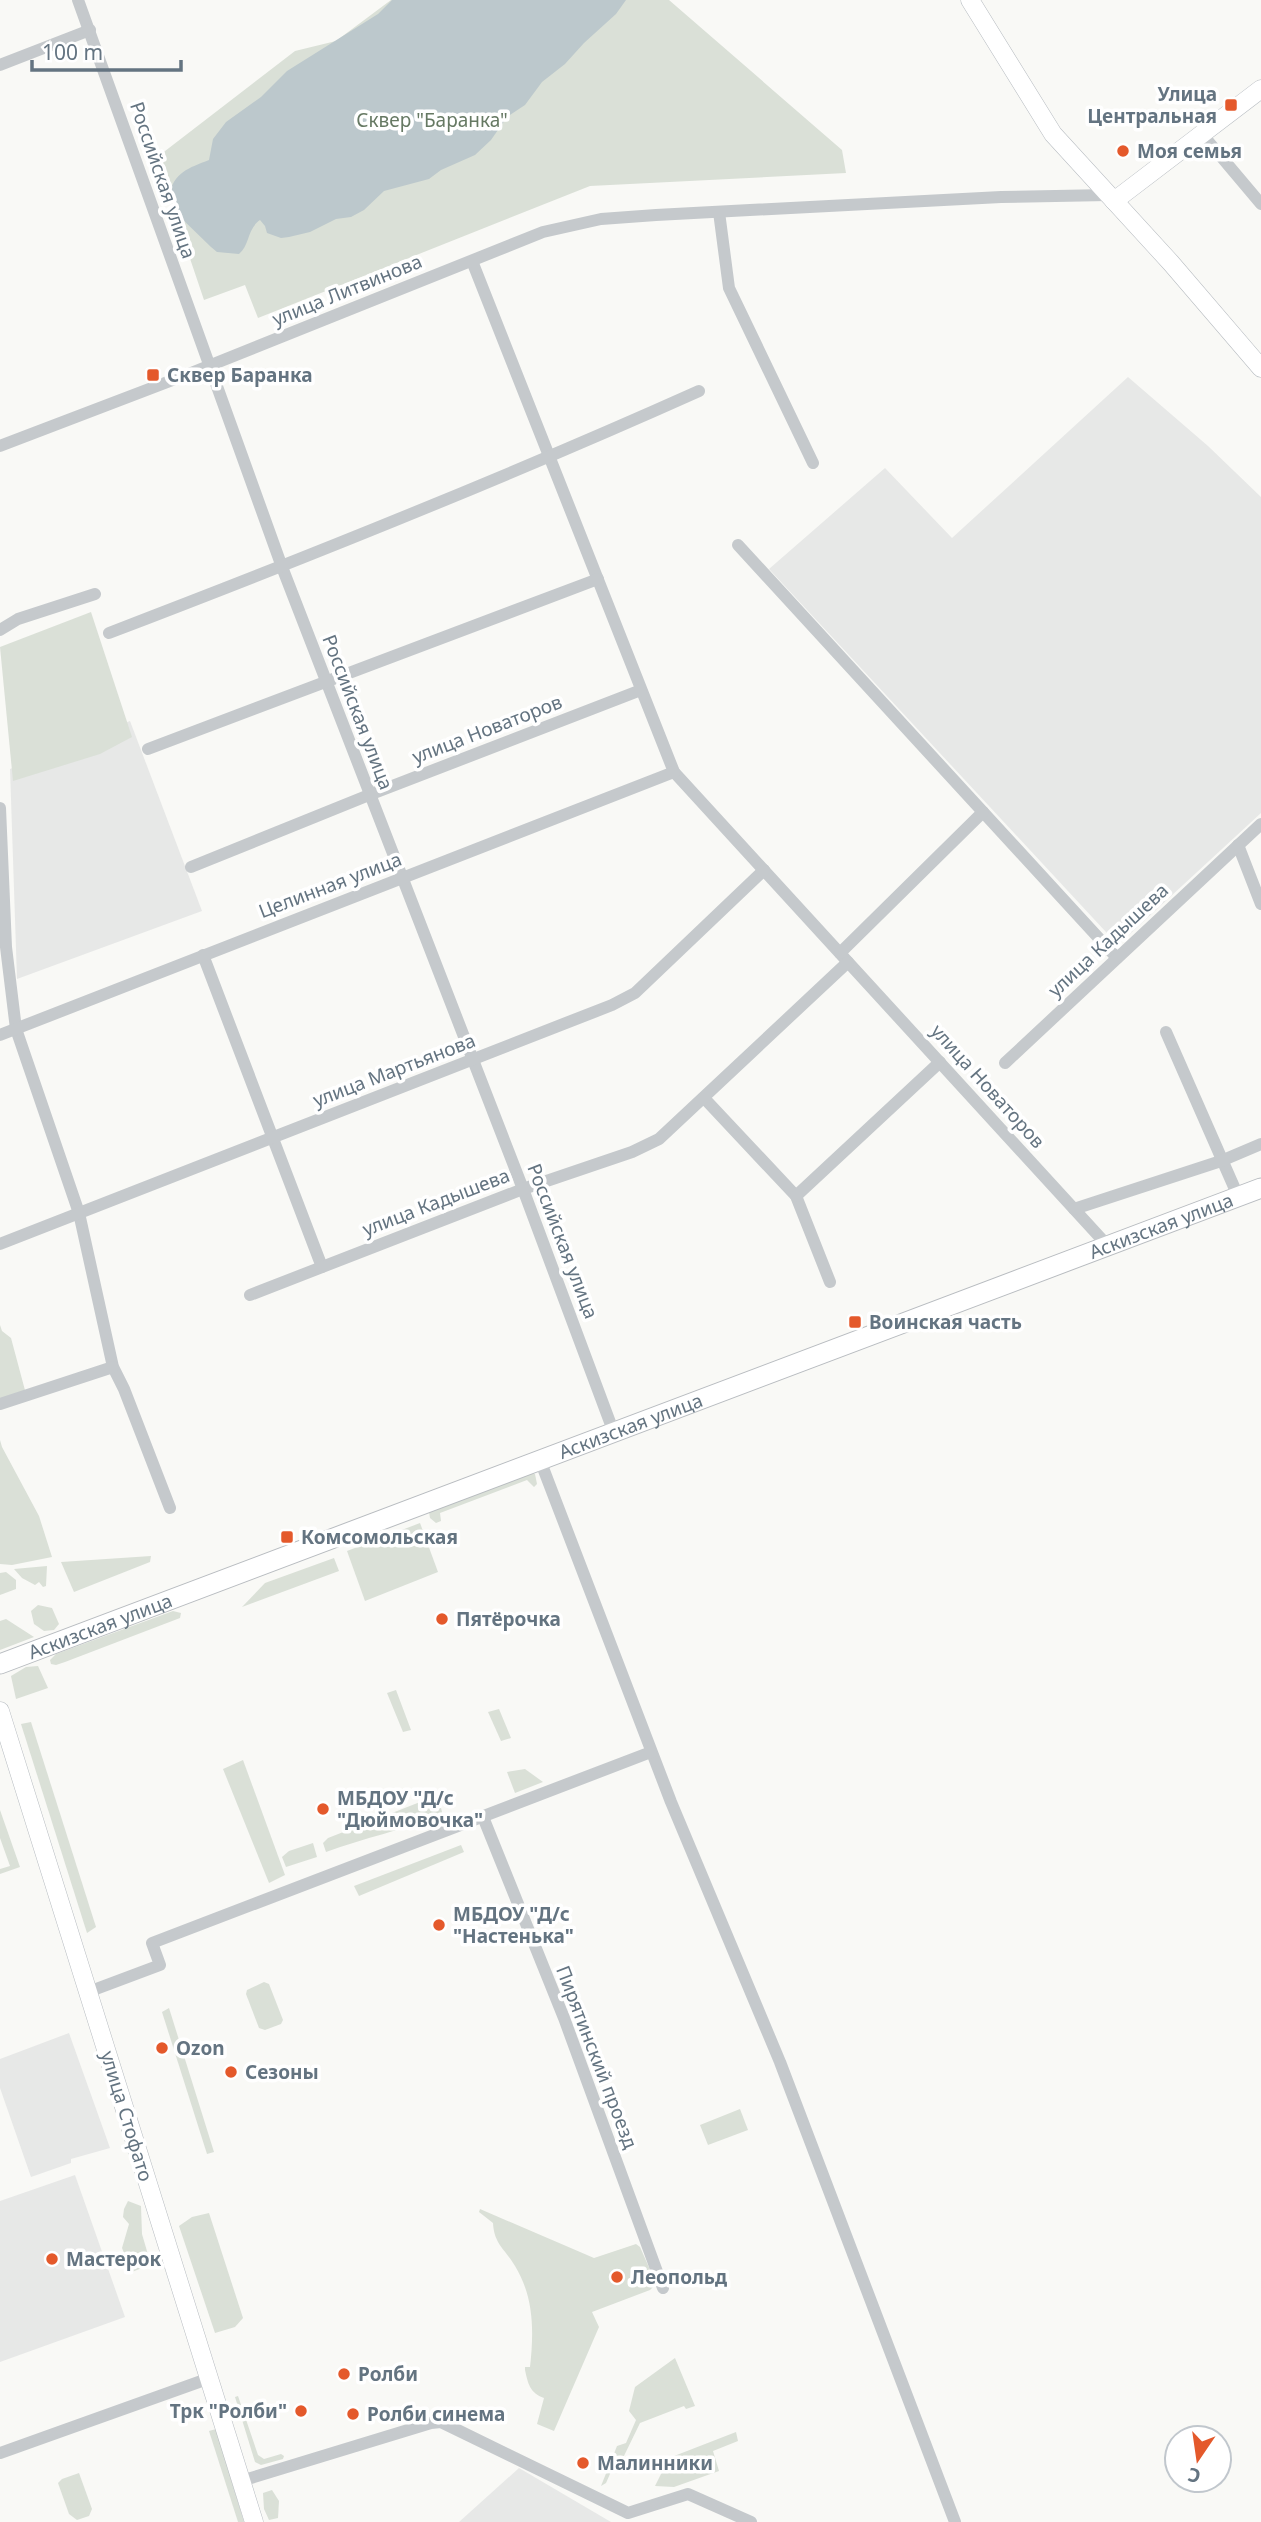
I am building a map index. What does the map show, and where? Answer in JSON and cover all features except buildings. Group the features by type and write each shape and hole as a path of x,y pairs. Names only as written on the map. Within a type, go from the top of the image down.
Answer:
{"main road":[{"name":"Аскизская улица","path":"0,1664 1261,1188"}],"street":[{"name":"Российская улица","path":"78,0 282,567 523,1189 614,1433"},
{"path":"970,0 1042,119 1261,368"},
{"path":"0,65 90,30"},
{"path":"1111,198 1261,89"},
{"path":"1202,134 1261,204"},
{"name":"улица Литвинова","path":"0,446 209,366 543,232 601,219 861,205 1111,198"},
{"path":"719,212 729,288 813,463"},
{"name":"улица Новаторов","path":"472,261 552,457 674,772 1107,1245"},
{"path":"109,633 282,567 552,457 699,391"},
{"path":"738,545 1117,958"},
{"path":"148,750 597,579"},
{"path":"0,630 18,618 95,594"},
{"name":"улица Новаторов","path":"191,867 642,690"},
{"name":"Целинная улица","path":"0,1035 674,772"},
{"path":"0,808 6,947 16,1029 79,1213 113,1367 170,1508"},
{"path":"844,958 983,811"},
{"name":"улица Кадышева","path":"1005,1063 1261,824"},
{"path":"1238,845 1261,904"},
{"name":"улица Мартьянова","path":"0,1244 612,1005 635,993 764,870"},
{"path":"203,955 322,1268"},
{"name":"улица Кадышева","path":"250,1295 523,1189 632,1152 659,1139 704,1098 844,958"},
{"path":"1166,1032 1238,1196"},
{"path":"796,1196 940,1062"},
{"path":"704,1098 796,1196 830,1282"},
{"path":"1074,1209 1221,1161 1261,1144"},
{"path":"0,1404 113,1367"},
{"path":"540,1460 651,1752 780,2062 955,2522"},
{"name":"улица Стофато","path":"0,1711 254,2522"},
{"path":"88,1992 160,1965 152,1942 651,1752"},
{"name":"Пирятинский проезд","path":"482,1817 564,2018 663,2288"},
{"path":"0,2453 210,2378"},
{"path":"242,2481 430,2423 441,2422 628,2513 688,2494 751,2522"}],"shaded area":[{"path":"392,0 626,0 616,14 565,64 542,82 525,105 507,117 491,140 475,155 441,170 429,179 384,191 364,210 351,217 336,219 310,232 281,238 267,233 260,220 239,254 217,252 179,216 169,197 178,176 209,160 213,139 226,122 261,97 287,71 378,14"},
{"path":"1128,377 1208,446 1261,497 1261,813 1118,945 769,569 885,468 952,538"},
{"path":"130,721 202,911 17,979 10,769"},
{"path":"69,2033 110,2148 71,2159 71,2163 31,2177 0,2088 0,2059"},
{"name":"Мастерок","path":"75,2175 125,2317 0,2362 0,2201"},
{"path":"519,2468 611,2522 459,2522"}],"green space":[{"name":"Сквер \"Баранка\"","path":"391,0 669,0 842,150 846,173 590,186 258,318 245,285 204,300 156,158 295,51 336,41"},
{"path":"91,612 132,737 100,754 13,781 0,647"},
{"path":"0,1325 2,1331 11,1338 26,1394 0,1400"},
{"path":"0,1440 39,1516 52,1557 12,1565 0,1564"},
{"path":"523,1472 535,1474 537,1484 534,1487 527,1480 440,1513 441,1521 436,1523 430,1518 429,1512"},
{"path":"420,1523 438,1572 365,1601 347,1551"},
{"path":"151,1556 150,1562 74,1592 61,1562"},
{"path":"334,1558 339,1571 242,1607 265,1583"},
{"path":"47,1566 46,1586 43,1587 39,1582 35,1585 22,1578 14,1569"},
{"path":"6,1572 16,1580 16,1589 0,1595 0,1573"},
{"path":"38,1605 52,1608 59,1624 54,1630 44,1631 34,1624 31,1611"},
{"path":"173,1611 181,1613 180,1618 65,1662 51,1664 50,1660 56,1654"},
{"path":"6,1619 34,1637 0,1650 0,1621"},
{"path":"38,1666 48,1688 16,1699 11,1676 26,1667"},
{"path":"396,1690 411,1730 403,1732 387,1693"},
{"path":"499,1709 511,1738 501,1741 488,1712"},
{"path":"31,1722 96,1927 87,1933 21,1724"},
{"path":"243,1760 285,1875 269,1883 223,1769"},
{"path":"525,1769 543,1782 515,1793 507,1772"},
{"path":"438,1795 441,1815 326,1852 323,1843 328,1838"},
{"path":"0,1810 20,1867 0,1874 0,1869 10,1866 0,1838"},
{"path":"313,1843 317,1857 286,1867 282,1857 289,1851"},
{"path":"461,1845 464,1852 359,1896 354,1886"},
{"path":"264,1982 269,1984 283,2020 281,2024 265,2030 259,2028 246,1994 247,1990"},
{"path":"169,2008 214,2152 207,2154 162,2012"},
{"path":"740,2109 748,2130 708,2145 700,2125"},
{"path":"128,2201 141,2206 142,2234 149,2258 142,2268 132,2272 122,2248 129,2224 123,2217"},
{"path":"480,2209 594,2258 636,2244 640,2247 655,2281 650,2290 592,2312 599,2327 554,2431 537,2424 544,2398 530,2387 525,2370 525,2367 530,2367 532,2340 526,2290 515,2266 498,2241 493,2223 479,2212"},
{"path":"209,2213 243,2318 235,2327 215,2333 179,2226 192,2217"},
{"path":"675,2358 695,2406 686,2409 684,2406 640,2423 622,2460 617,2458 606,2483 601,2486 617,2446 626,2443 636,2420 629,2411 635,2387"},
{"path":"238,2396 258,2455 264,2459 281,2454 283,2459 261,2465 255,2462 235,2397"},
{"path":"216,2429 244,2522 238,2522 209,2431"},
{"path":"736,2432 738,2441 713,2451 719,2471 674,2487 655,2486 669,2458"},
{"path":"79,2473 92,2509 89,2516 77,2520 69,2514 58,2483"},
{"path":"272,2490 279,2501 278,2518 269,2520 264,2509 263,2493"}],"place":[{"name":"Улица Центральная","path":"1231,105"},
{"name":"Моя семья","path":"1123,151"},
{"name":"Сквер Баранка","path":"153,375"},
{"name":"Воинская часть","path":"855,1322"},
{"name":"Комсомольская","path":"287,1537"},
{"name":"Пятёрочка","path":"442,1619"},
{"name":"МБДОУ \"Д/с \"Дюймовочка\"","path":"323,1809"},
{"name":"МБДОУ \"Д/с \"Настенька\"","path":"439,1925"},
{"name":"Ozon","path":"162,2048"},
{"name":"Сезоны","path":"231,2072"},
{"name":"Мастерок","path":"52,2259"},
{"name":"Леопольд","path":"617,2277"},
{"name":"Ролби","path":"344,2374"},
{"name":"Трк \"Ролби\"","path":"301,2411"},
{"name":"Ролби синема","path":"353,2414"},
{"name":"Малинники","path":"583,2463"}]}
